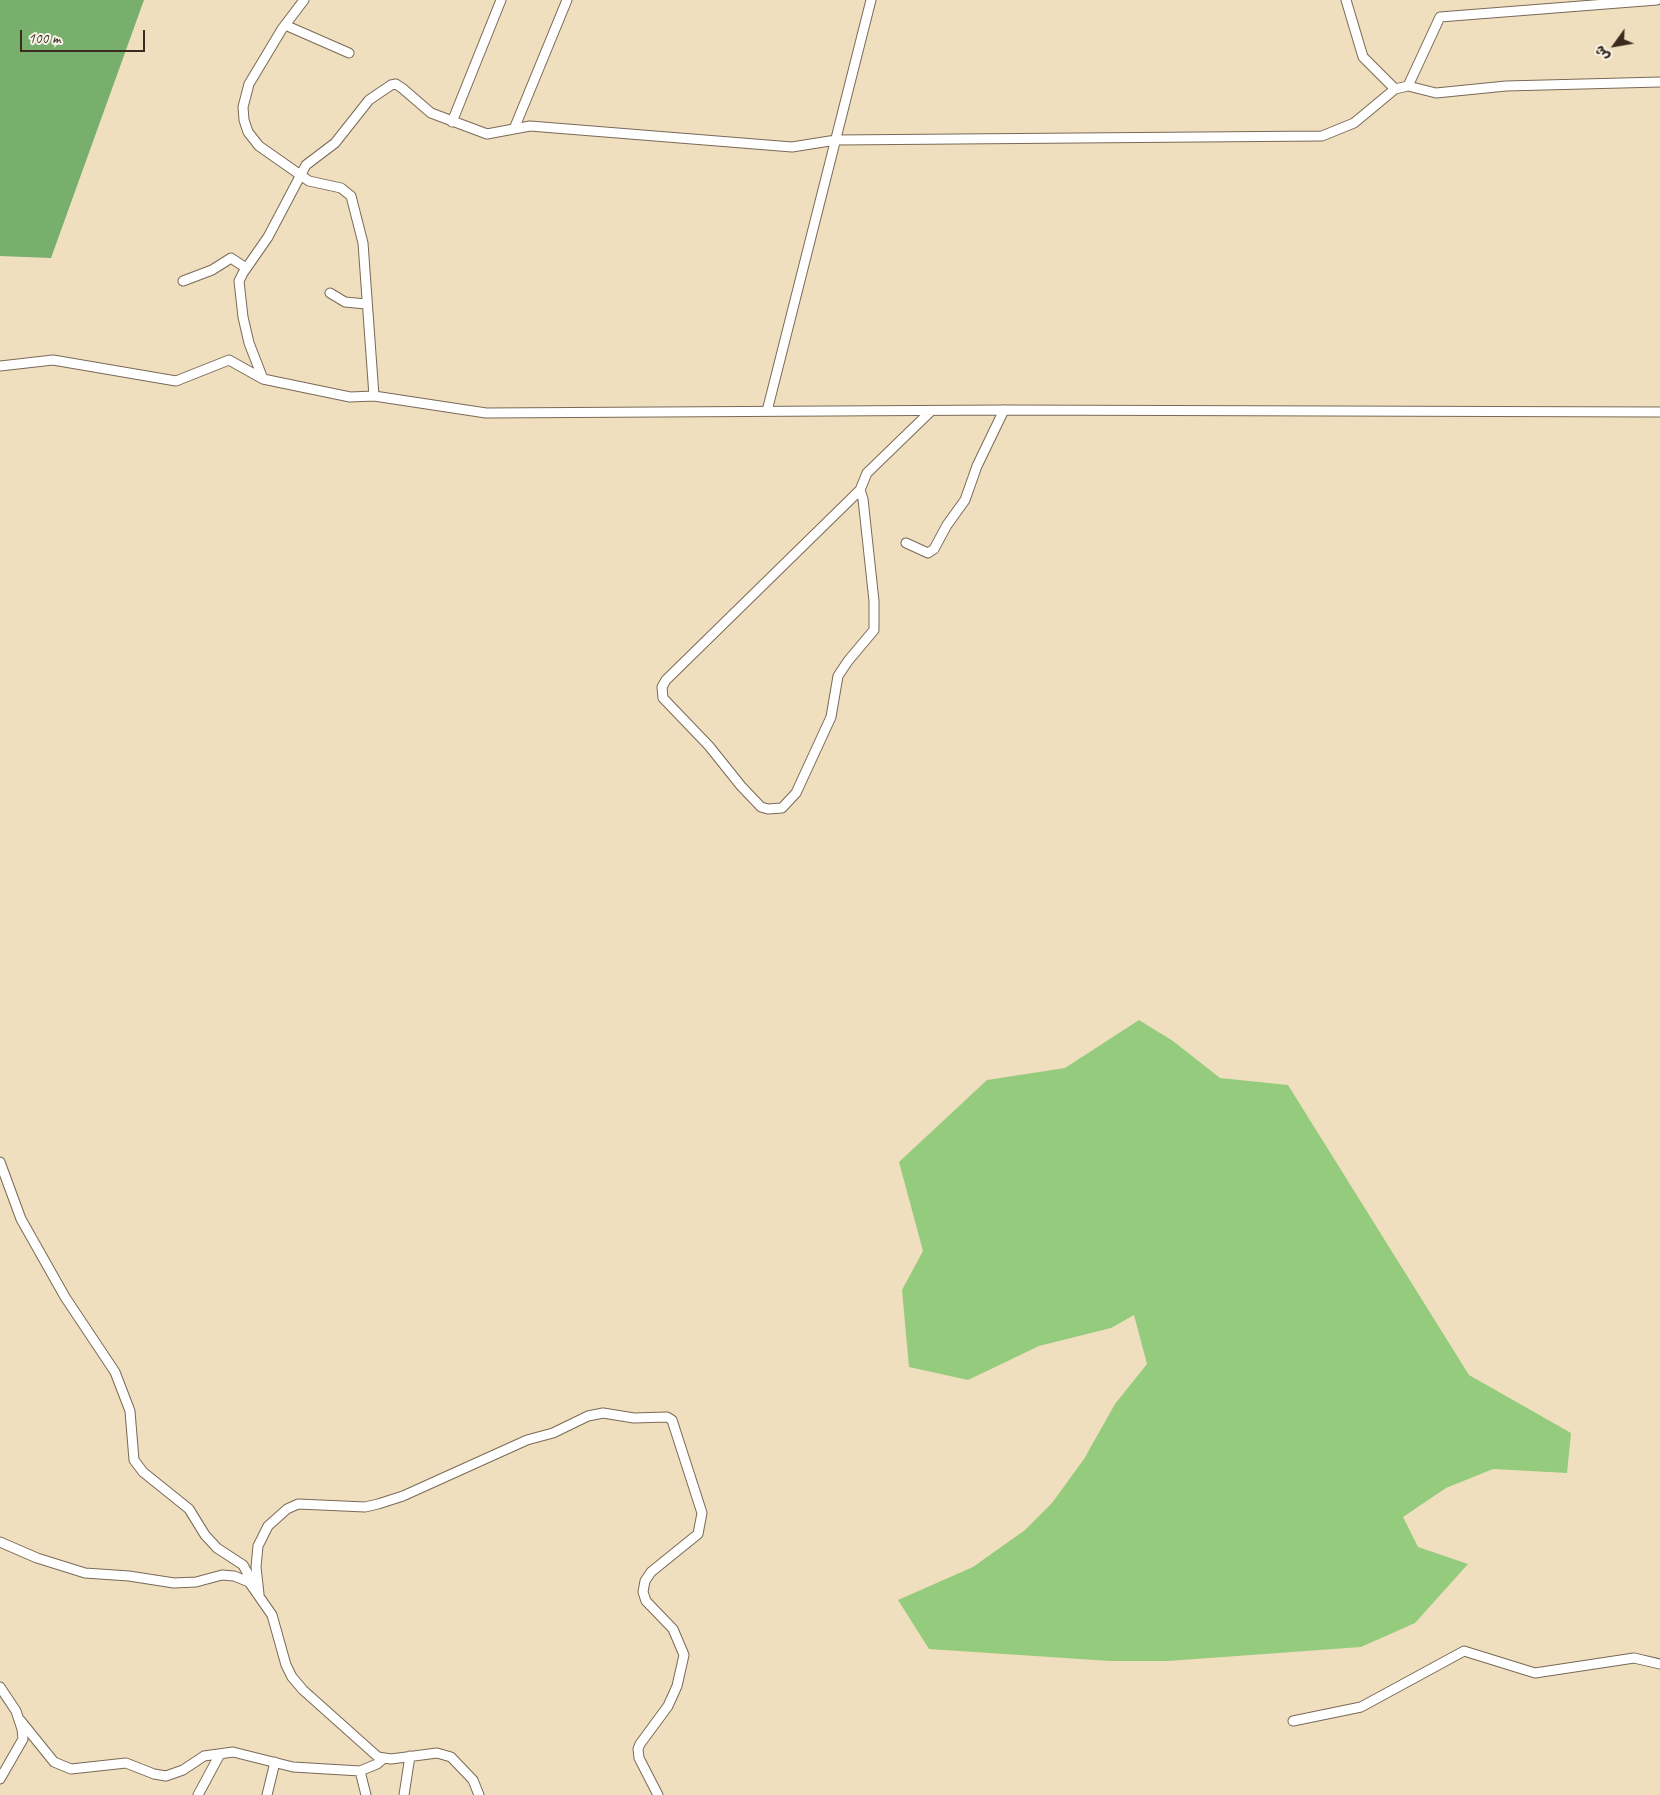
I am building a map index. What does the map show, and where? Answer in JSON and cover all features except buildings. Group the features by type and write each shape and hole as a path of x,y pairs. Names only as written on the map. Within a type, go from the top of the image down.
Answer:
{"street":[{"path":"304,0 285,25 249,84 243,107 244,120 248,132 259,146 309,181 340,188 351,196 363,244 374,396"},
{"path":"452,122 502,0"},
{"path":"514,128 567,0"},
{"path":"767,411 871,0"},
{"path":"1346,0 1363,57 1395,89"},
{"path":"1408,86 1440,18 1658,0"},
{"path":"285,25 349,53"},
{"path":"263,379 249,343 243,318 239,281 268,237 306,165 341,136 368,100 391,85 396,84 431,113 487,134 514,128 540,127 792,147 836,140 1322,136 1354,123 1395,89 1408,86 1436,93 1506,86 1660,82"},
{"path":"183,282 212,270 231,258 246,268"},
{"path":"330,293 345,302 366,304"},
{"path":"0,366 53,360 176,381 229,360 263,379 350,397 374,396 486,413 931,410 1660,412"},
{"path":"860,490 863,499 874,601 874,630 838,676 831,717 796,793 782,808 768,809 761,806 741,786 709,746 664,698 662,687 666,680 860,490 867,473 931,410"},
{"path":"906,543 928,553 934,549 947,525 965,500 977,466 1004,410"},
{"path":"0,1162 10,1194 21,1219 66,1297 115,1372 130,1412 134,1460 143,1472 188,1509 205,1535 217,1548 242,1566 272,1614 286,1665 292,1677 378,1757 391,1759 437,1753 451,1758 473,1780 479,1795"},
{"path":"0,1189 10,1194"},
{"path":"259,1594 256,1567 258,1546 268,1526 287,1509 298,1504 365,1507 378,1504 403,1496 527,1440 553,1433 588,1416 603,1412 634,1418 667,1417 672,1420 702,1513 698,1534 651,1572 645,1581 643,1592 646,1601 673,1629 684,1655 682,1669 671,1699 638,1749 639,1758 658,1795"},
{"path":"0,1542 37,1558 85,1573 129,1576 174,1583 196,1582 222,1575 234,1576 249,1582 259,1594"},
{"path":"1293,1721 1361,1707 1464,1651 1535,1673 1634,1658 1660,1664"},
{"path":"0,1687 11,1702 20,1720 54,1762 71,1770 126,1763 154,1774 166,1776 183,1770 204,1756 245,1754 293,1767 360,1771 377,1764 384,1758"},
{"path":"0,1779 23,1739 20,1720"},
{"path":"198,1795 220,1754"},
{"path":"404,1795 410,1756"},
{"path":"267,1795 275,1762"},
{"path":"360,1771 366,1795"}],"green space":[{"path":"0,0 144,0 51,258 0,256"},
{"path":"1139,1020 1173,1041 1220,1078 1288,1085 1469,1375 1571,1433 1567,1473 1493,1469 1446,1488 1403,1517 1418,1547 1468,1564 1415,1623 1361,1647 1168,1661 1110,1661 929,1649 898,1600 973,1567 1025,1530 1052,1503 1084,1459 1115,1404 1147,1364 1134,1315 1111,1328 1039,1346 968,1380 909,1367 902,1290 923,1251 899,1162 987,1080 1065,1068"}]}
